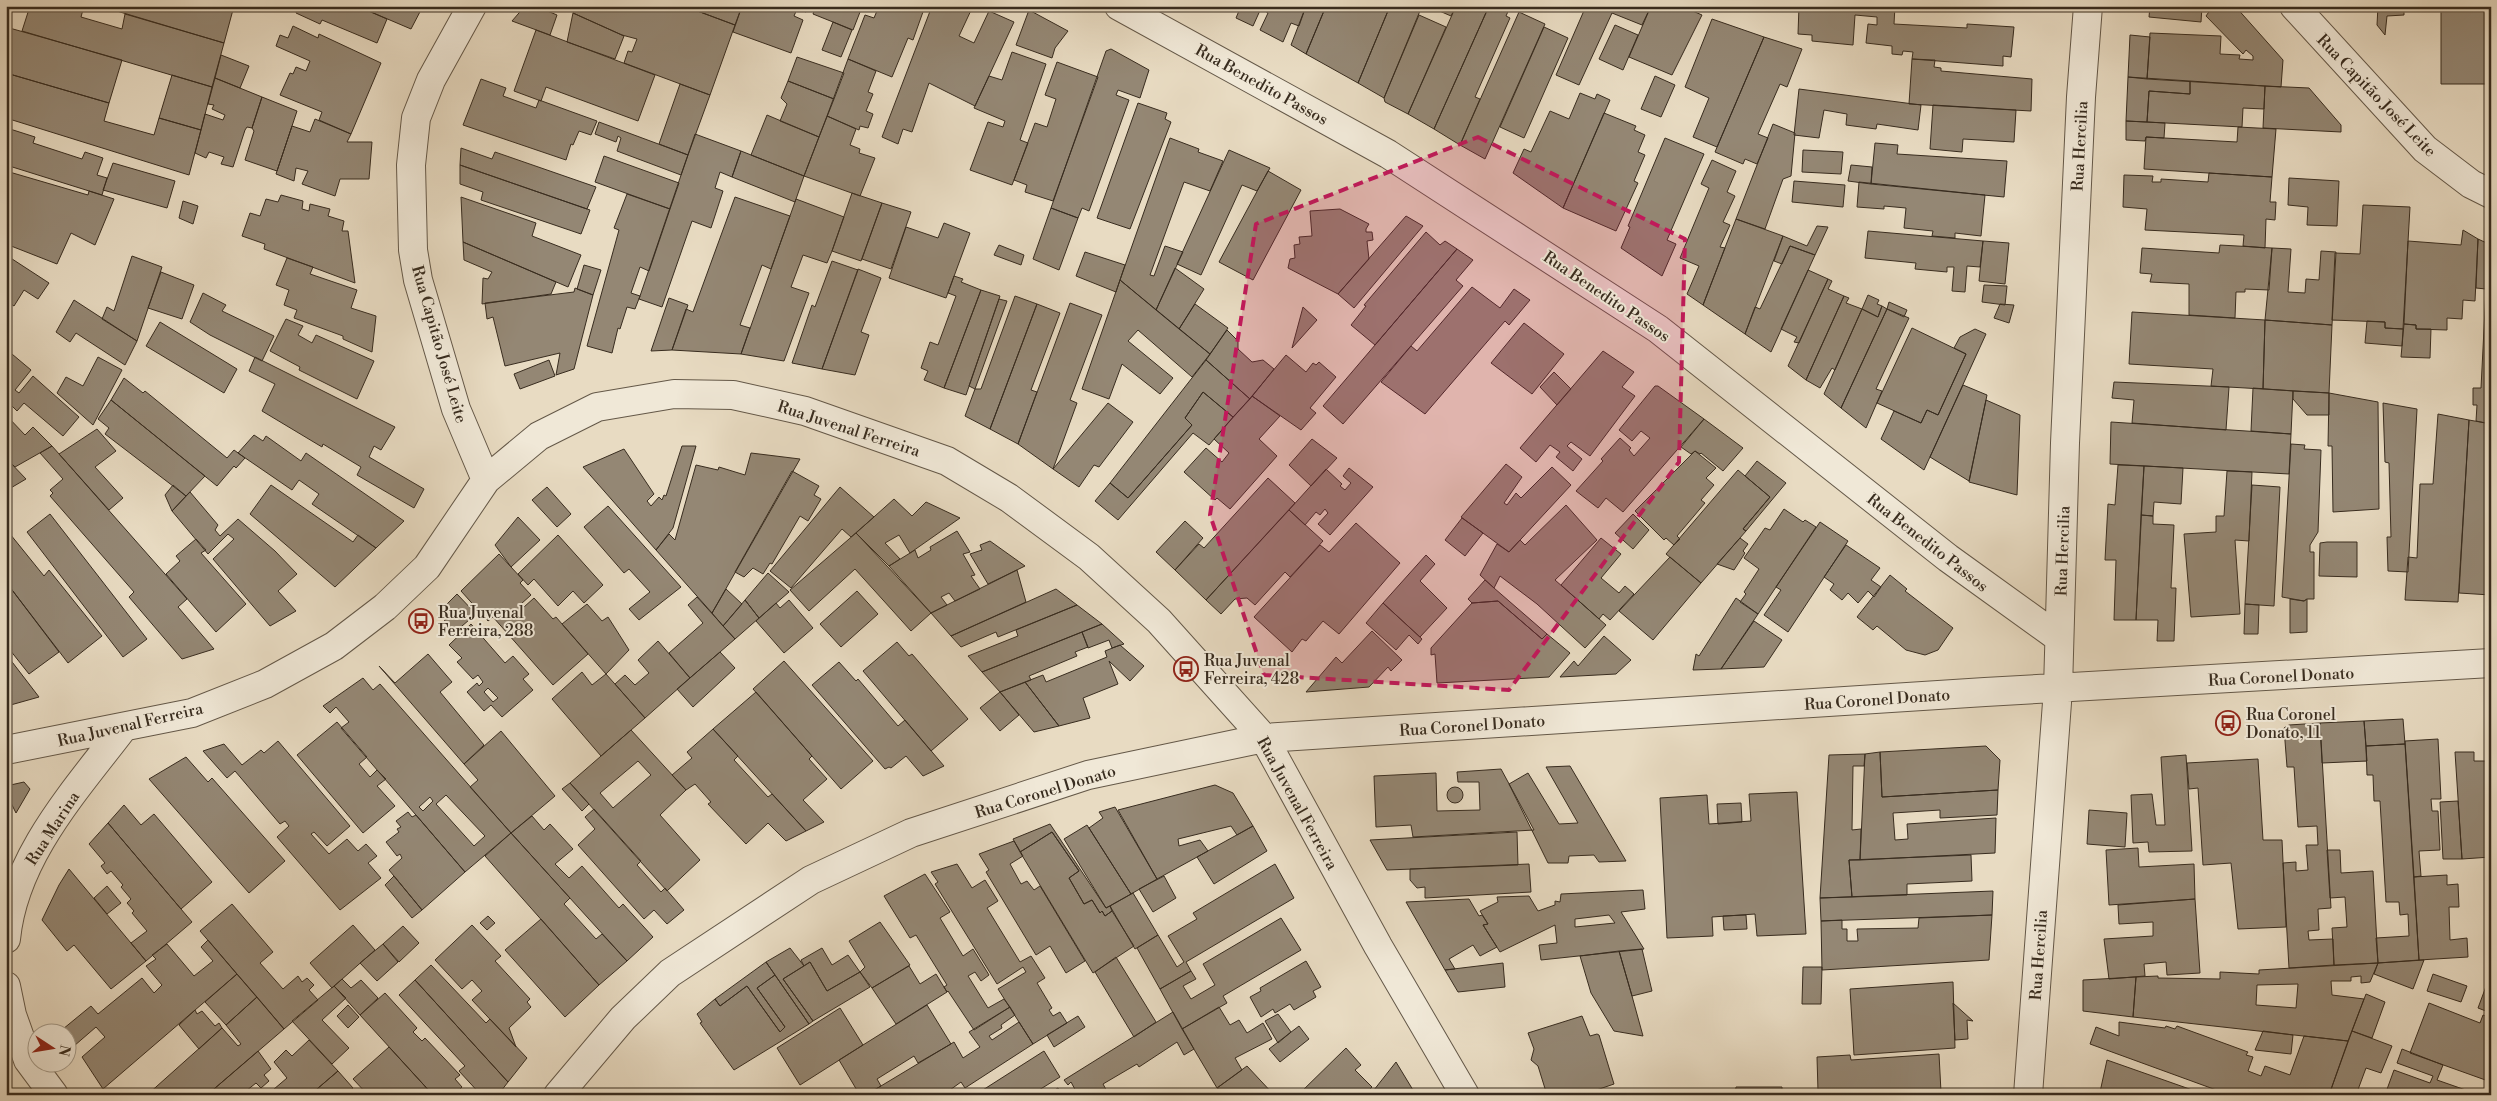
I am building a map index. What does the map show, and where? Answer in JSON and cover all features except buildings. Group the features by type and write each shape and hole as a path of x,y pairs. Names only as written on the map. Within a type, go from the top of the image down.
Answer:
{"street":[{"name":"Rua Capitão José Leite","path":"472,6 431,80 416,118 411,165 413,250 418,280 456,409 486,480"},
{"name":"Rua Benedito Passos","path":"1120,6 1388,154 1658,329 1948,558 2059,638"},
{"name":"Rua Hercilia","path":"2028,1095 2058,689 2065,433 2081,97 2088,6"},
{"name":"Rua Capitão José Leite","path":"2294,6 2425,149 2471,184 2491,194"},
{"name":"Rua Juvenal Ferreira","path":"6,750 192,713 265,684 334,646 385,607 427,567 486,480 539,436 597,407 674,394 733,395 814,414 947,461 1009,498 1089,557 1159,621 1264,738 1378,946 1465,1095"},
{"name":"Rua Coronel Donato","path":"558,1095 623,1018 670,973 811,880 911,833 1088,775 1264,738 2491,663"},
{"name":"Rua Marina","path":"6,939 7,926 22,876 61,809 123,728"},
{"path":"6,986 12,1015 17,1060 54,1095"}],"highlighted area":[{"path":"1478,137 1685,239 1679,462 1509,690 1264,675 1210,515 1256,224"}],"place":[{"name":"Rua Juvenal Ferreira, 288","path":"421,621"},
{"name":"Rua Juvenal Ferreira, 428","path":"1186,669"},
{"name":"Rua Coronel Donato, 11","path":"2228,723"}]}
